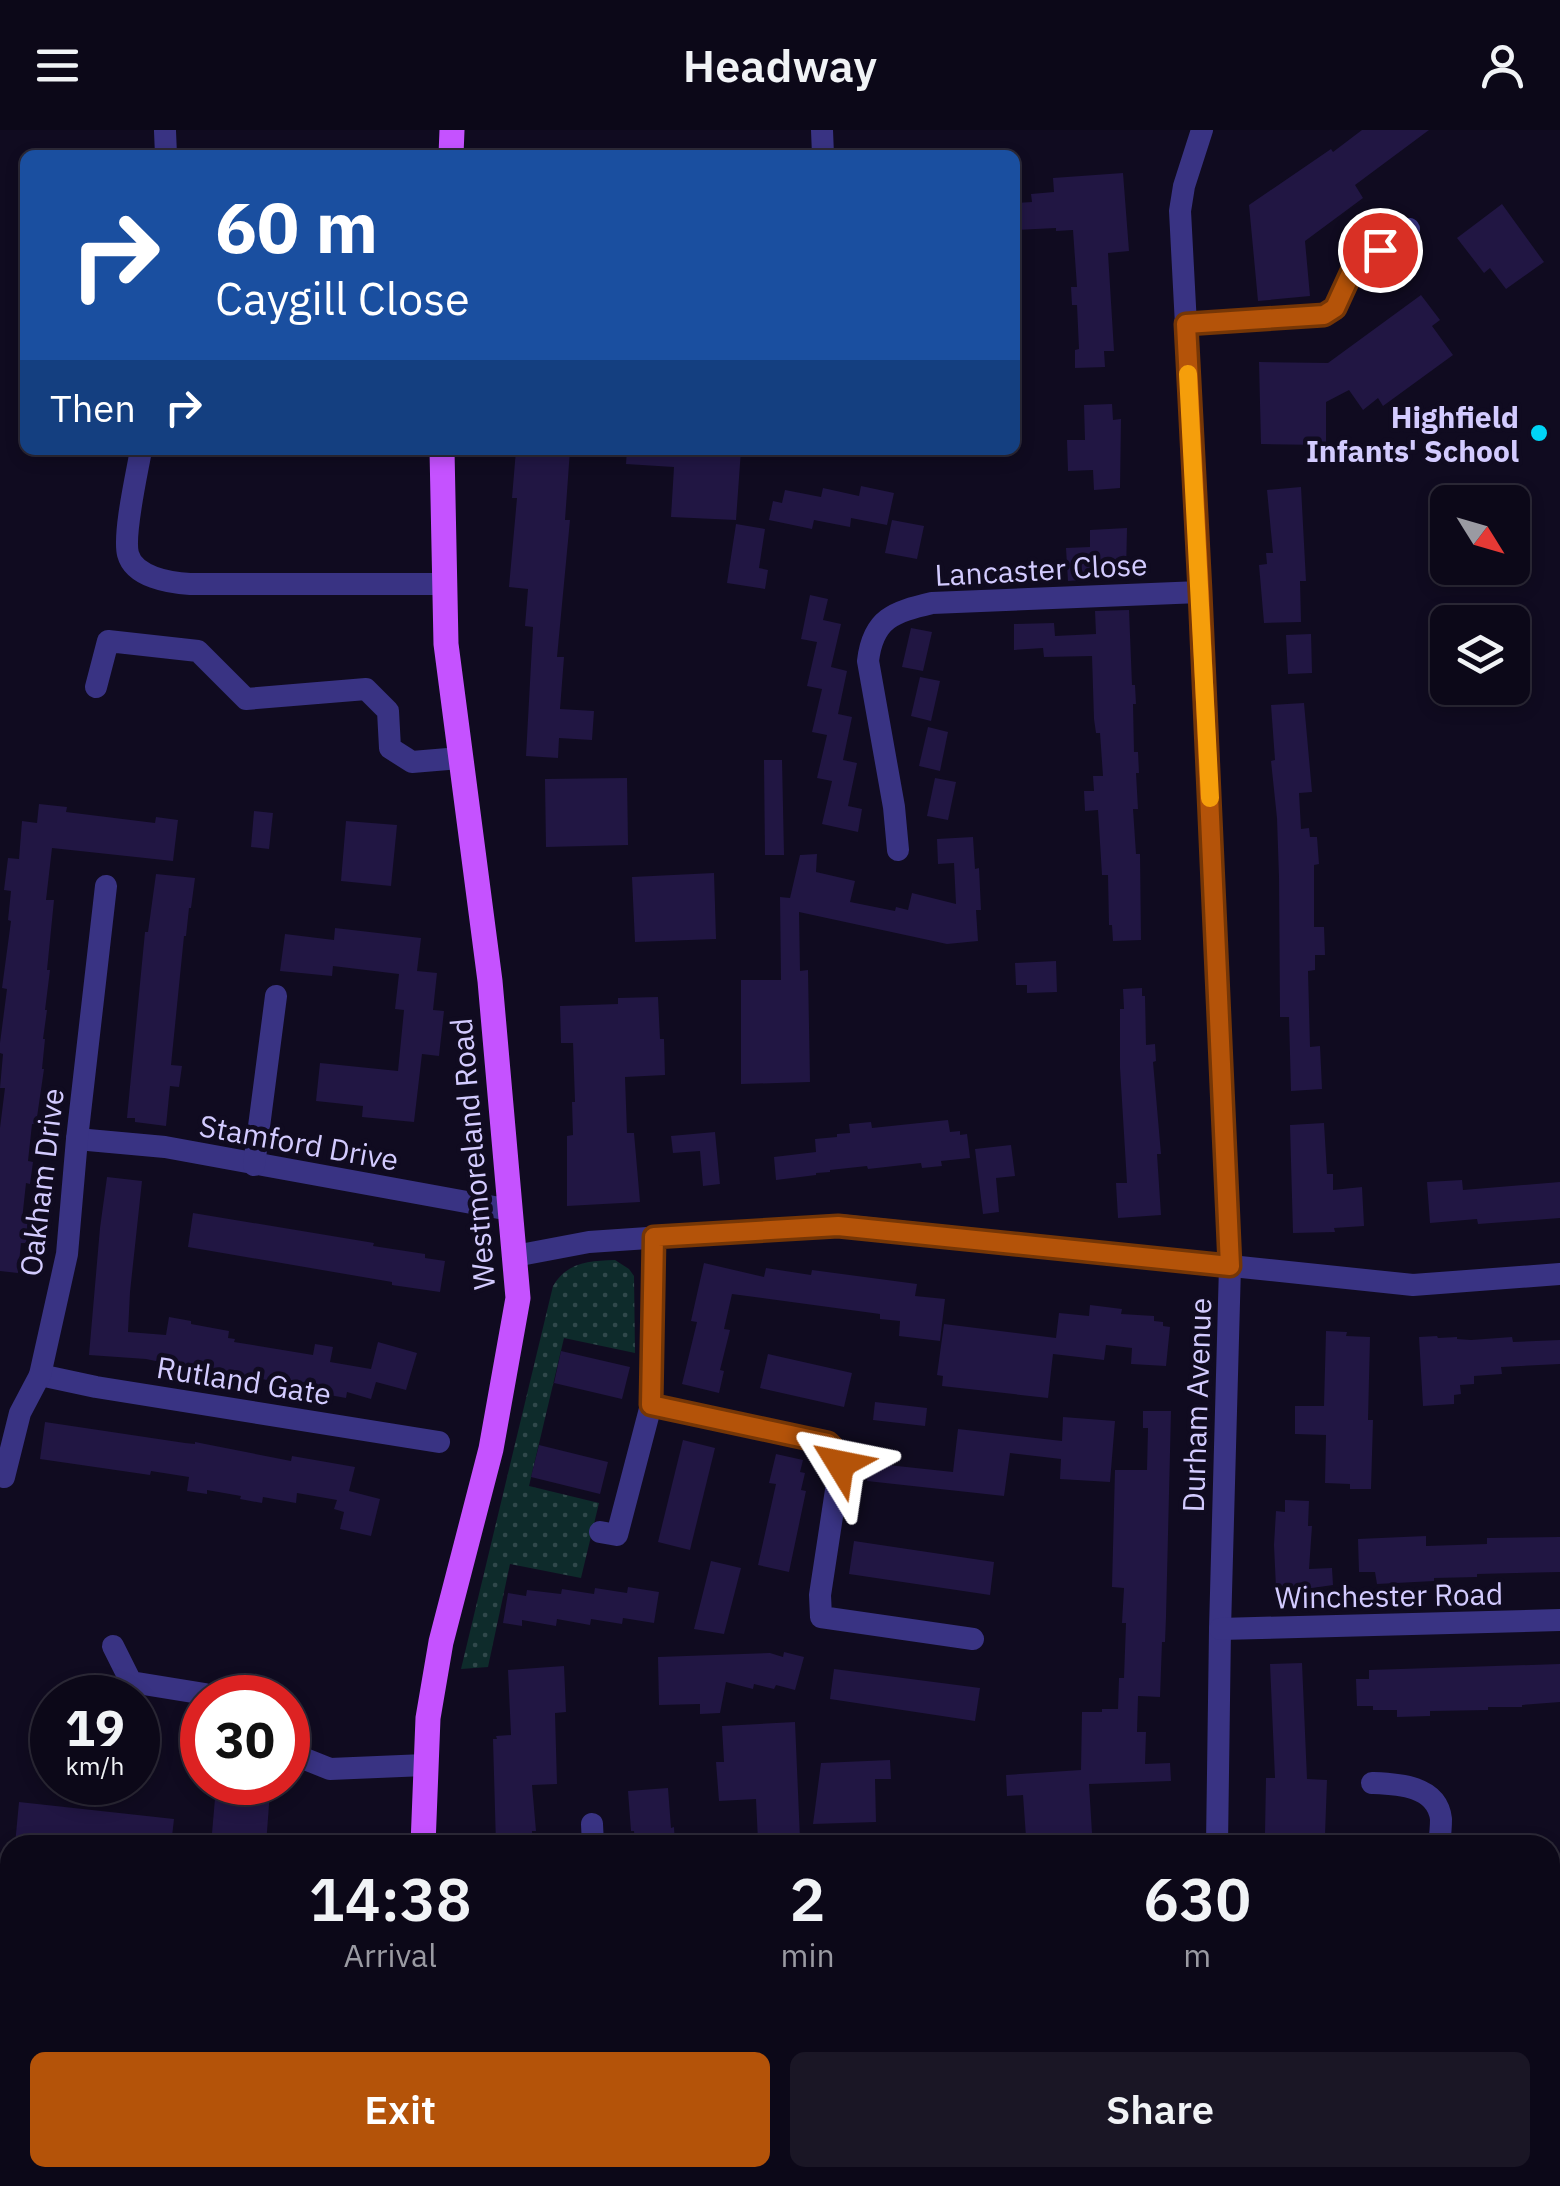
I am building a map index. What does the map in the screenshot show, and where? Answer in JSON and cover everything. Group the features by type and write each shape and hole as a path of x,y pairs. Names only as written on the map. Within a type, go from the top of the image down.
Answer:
{"main road":[{"name":"Westmoreland Road","path":"423,1835 428,1718 441,1642 491,1449 518,1298 490,981 446,644 442,455"}],"street":[{"name":"Durham Avenue","path":"1202,130 1181,198 1230,1266 1217,1835"},
{"path":"1186,324 1324,315 1335,308 1352,271 1408,229"},
{"path":"140,455 128,553 143,572 190,584 443,584"},
{"name":"Lancaster Close","path":"898,850 868,661 871,639 882,622 894,614 932,603 1200,592"},
{"path":"96,686 108,640 198,650 246,699 366,690 388,711 390,748 412,762 460,758"},
{"name":"Oakham Drive","path":"4,1477 20,1412 40,1375 67,1254 76,1139 106,886"},
{"path":"254,1164 276,996"},
{"name":"Stamford Drive","path":"76,1139 165,1147 510,1210"},
{"path":"515,1256 589,1242 838,1226 1414,1284 1560,1274"},
{"path":"600,1532 617,1536 651,1405 654,1237"},
{"name":"Rutland Gate","path":"40,1375 439,1442"},
{"path":"651,1405 828,1443 837,1452 840,1464 820,1596 821,1617 973,1639"},
{"name":"Winchester Road","path":"1220,1628 1560,1620"},
{"path":"114,1646 131,1682 180,1690"},
{"path":"310,1761 330,1769 425,1765"},
{"path":"1372,1784 1417,1788 1441,1814 1440,1835"}],"green space":[{"path":"615,1260 634,1276 635,1353 564,1338 529,1486 599,1503 581,1578 510,1564 488,1667 461,1669 553,1286 572,1267"}],"building":[{"path":"1362,130 1429,130 1355,185 1363,198 1305,241 1310,296 1258,301 1249,205"},
{"path":"1123,173 1129,251 1108,253 1114,351 1104,351 1105,367 1075,368 1075,350 1079,349 1077,305 1072,305 1071,287 1077,287 1073,230 1020,230 1020,203 1032,202 1031,194 1054,192 1053,178"},
{"path":"1502,204 1544,262 1506,289 1490,268 1484,273 1457,238"},
{"path":"1421,295 1440,320 1432,326 1453,355 1383,406 1378,398 1363,410 1349,390 1326,402 1326,445 1261,444 1259,362 1328,363"},
{"path":"1112,404 1113,420 1121,419 1120,488 1094,490 1093,470 1068,471 1067,440 1085,440 1084,405"},
{"path":"516,455 570,455 565,520 570,520 557,657 564,657 560,709 594,711 592,740 559,738 558,758 526,756 533,627 525,626 528,589 509,587 517,498 512,498"},
{"path":"627,455 741,455 736,520 671,517 674,467 626,464"},
{"path":"861,486 894,493 887,525 851,518 850,527 814,520 812,529 769,520 773,501 782,503 785,490 821,497 823,488 859,496"},
{"path":"1301,487 1306,581 1300,581 1301,622 1264,623 1259,565 1267,564 1266,553 1273,553 1267,490"},
{"path":"892,520 924,526 917,559 885,553"},
{"path":"736,524 765,529 759,568 768,570 765,589 727,583"},
{"path":"1127,528 1126,573 1094,574 1094,579 1068,581 1066,548 1090,547 1090,530"},
{"path":"810,595 828,599 823,620 841,624 831,667 847,671 838,714 852,717 843,760 857,763 848,806 862,809 858,832 822,824 832,781 817,778 827,735 812,732 822,689 807,686 817,642 801,639"},
{"path":"1129,610 1136,704 1134,752 1138,752 1139,773 1138,809 1133,809 1136,854 1140,854 1141,940 1113,941 1108,875 1102,875 1098,810 1085,811 1084,791 1094,791 1093,776 1103,776 1100,733 1096,733 1094,719 1092,656 1044,657 1043,648 1014,650 1014,624 1054,623 1055,636 1096,634 1095,611"},
{"path":"911,628 932,632 923,671 902,667"},
{"path":"1311,634 1312,673 1288,674 1286,635"},
{"path":"920,677 940,681 931,721 911,716"},
{"path":"1304,703 1312,792 1299,793 1301,829 1309,828 1310,837 1317,837 1314,927 1324,927 1325,955 1315,955 1315,970 1308,971 1310,1047 1320,1046 1322,1089 1291,1091 1289,1017 1280,1017 1279,877 1271,705"},
{"path":"928,727 948,732 940,771 919,766"},
{"path":"764,760 782,760 784,855 765,855"},
{"path":"627,778 628,845 546,847 545,779"},
{"path":"935,778 956,782 948,820 927,816"},
{"path":"39,804 67,807 66,812 155,823 156,817 178,820 173,861 52,848 46,900 54,900 44,1069 36,1124 32,1124 28,1161 33,1162 22,1220 28,1221 26,1243 21,1243 18,1273 0,1271 0,1128 5,1088 0,1088 0,1043 11,921 11,891 4,890 8,858 19,859 22,821 37,823"},
{"path":"254,811 273,813 269,849 251,847"},
{"path":"346,821 397,825 391,886 341,881"},
{"path":"973,837 975,869 979,868 978,941 947,944 799,912 800,971 808,970 810,1082 741,1084 741,980 781,980 780,897 790,898 800,855 817,854 816,872 855,881 850,902 908,910 912,893 956,904 954,863 938,864 937,839"},
{"path":"714,873 716,939 635,942 632,877"},
{"path":"156,874 195,878 184,936 171,1065 182,1066 179,1087 170,1086 166,1126 127,1118 145,932"},
{"path":"335,928 421,938 417,971 437,973 433,1010 444,1011 439,1056 422,1054 414,1122 362,1117 363,1106 316,1101 320,1063 398,1071 404,1010 395,1009 399,974 333,966 332,976 280,971 285,934 334,940"},
{"path":"1056,961 1057,992 1027,993 1027,985 1016,985 1015,963"},
{"path":"1142,988 1146,1045 1155,1044 1161,1215 1118,1218 1116,1183 1127,1183 1120,1009 1124,1009 1123,989"},
{"path":"658,997 665,1075 625,1077 627,1133 634,1133 640,1202 567,1206 567,1136 573,1135 575,1102 573,1043 561,1043 560,1006 618,1004 618,998"},
{"path":"948,1120 950,1132 967,1134 970,1158 941,1161 942,1166 867,1166 776,1180 774,1157 816,1152 815,1139 850,1133 849,1124 871,1122 872,1128"},
{"path":"1324,1123 1327,1174 1333,1174 1333,1190 1362,1187 1364,1226 1334,1228 1335,1232 1293,1233 1290,1125"},
{"path":"715,1132 720,1184 703,1186 700,1151 673,1153 671,1136"},
{"path":"1011,1145 1015,1176 996,1178 999,1212 983,1214 975,1149"},
{"path":"107,1177 142,1181 128,1332 166,1335 169,1317 229,1331 228,1338 235,1339 234,1342 313,1355 315,1344 333,1347 330,1362 371,1369 378,1342 417,1353 406,1390 376,1382 371,1399 347,1392 346,1398 318,1393 319,1389 250,1377 249,1382 223,1378 146,1359 89,1355"},
{"path":"1462,1180 1463,1190 1560,1182 1560,1218 1430,1223 1427,1182"},
{"path":"193,1213 425,1254 425,1258 445,1261 440,1292 188,1247"},
{"path":"704,1263 764,1277 766,1268 811,1275 812,1270 917,1284 915,1296 945,1299 940,1341 899,1336 900,1321 880,1319 880,1314 732,1294 724,1329 730,1330 719,1393 682,1384 697,1322 691,1321"},
{"path":"1090,1305 1122,1309 1121,1314 1154,1316 1154,1321 1170,1327 1166,1366 1131,1364 1132,1348 1106,1345 1104,1360 1053,1354 1048,1398 942,1386 943,1376 937,1375 944,1324 1056,1338 1059,1313 1089,1316"},
{"path":"1326,1331 1370,1337 1371,1489 1325,1483 1326,1435 1295,1434 1295,1406 1324,1406"},
{"path":"1419,1337 1471,1340 1512,1337 1513,1342 1560,1340 1560,1364 1501,1367 1502,1374 1474,1376 1474,1384 1460,1385 1461,1394 1454,1395 1454,1404 1423,1406"},
{"path":"561,1351 630,1367 622,1399 554,1383"},
{"path":"768,1354 852,1373 844,1407 760,1388"},
{"path":"875,1402 927,1408 925,1426 873,1420"},
{"path":"1143,1411 1171,1411 1160,1697 1138,1696 1137,1732 1146,1732 1145,1764 1170,1763 1171,1781 1089,1784 1092,1833 1026,1835 1023,1795 1007,1796 1006,1775 1081,1770 1082,1712 1118,1709 1119,1678 1124,1678 1126,1623 1122,1623 1124,1588 1112,1587 1115,1470 1147,1470 1148,1428 1143,1428"},
{"path":"1063,1417 1115,1421 1110,1482 1060,1479 1061,1459 1010,1453 1004,1496 867,1481 869,1463 953,1472 958,1429 1062,1441"},
{"path":"45,1422 195,1442 291,1461 292,1456 355,1467 349,1491 380,1499 371,1536 340,1529 344,1512 334,1509 337,1500 297,1493 296,1503 263,1497 262,1503 207,1490 207,1494 187,1491 189,1477 40,1459"},
{"path":"683,1440 715,1448 690,1550 658,1542"},
{"path":"539,1445 608,1462 600,1494 531,1477"},
{"path":"776,1454 803,1460 800,1472 805,1473 801,1490 806,1491 789,1572 758,1565 776,1484 769,1483"},
{"path":"1285,1500 1309,1501 1309,1569 1332,1568 1333,1585 1288,1593 1288,1587 1276,1588 1276,1511 1285,1512"},
{"path":"1426,1536 1426,1546 1487,1544 1487,1538 1560,1537 1560,1572 1477,1574 1377,1584 1375,1572 1359,1572 1358,1539"},
{"path":"854,1541 994,1562 990,1595 849,1574"},
{"path":"711,1561 741,1568 724,1634 694,1629"},
{"path":"628,1587 659,1592 654,1623 623,1618 622,1624 591,1619 590,1625 557,1619 556,1626 522,1620 522,1626 503,1623 508,1593 526,1596 527,1590 561,1594 562,1589 594,1594 595,1588 627,1593"},
{"path":"784,1652 804,1657 795,1690 754,1684 753,1689 726,1682 720,1713 700,1714 700,1704 659,1705 658,1657 770,1653 783,1657"},
{"path":"1302,1663 1307,1779 1327,1780 1325,1835 1265,1833 1266,1778 1275,1778 1270,1664"},
{"path":"1560,1664 1560,1702 1397,1717 1397,1710 1357,1706 1356,1679 1369,1679 1369,1670"},
{"path":"564,1666 566,1712 555,1713 557,1784 532,1785 536,1831 532,1835 496,1835 493,1739 511,1735 508,1670"},
{"path":"834,1669 980,1688 975,1721 830,1699"},
{"path":"795,1722 800,1835 758,1835 756,1799 719,1801 716,1762 724,1762 722,1726"},
{"path":"890,1760 891,1779 875,1779 876,1822 813,1824 821,1763"},
{"path":"668,1788 674,1835 634,1835 628,1791"},
{"path":"19,1802 174,1819 172,1835 16,1835"},
{"path":"214,1805 269,1805 267,1835 212,1835"}],"slow traffic":[{"path":"1188,374 1210,798"}],"place":[{"name":"Highfield Infants' School","path":"1539,433"}],"route":[{"path":"840,1464 837,1452 828,1443 651,1405 654,1237 838,1226 1230,1266 1186,324 1324,315 1335,308 1352,271 1380,250"}]}
